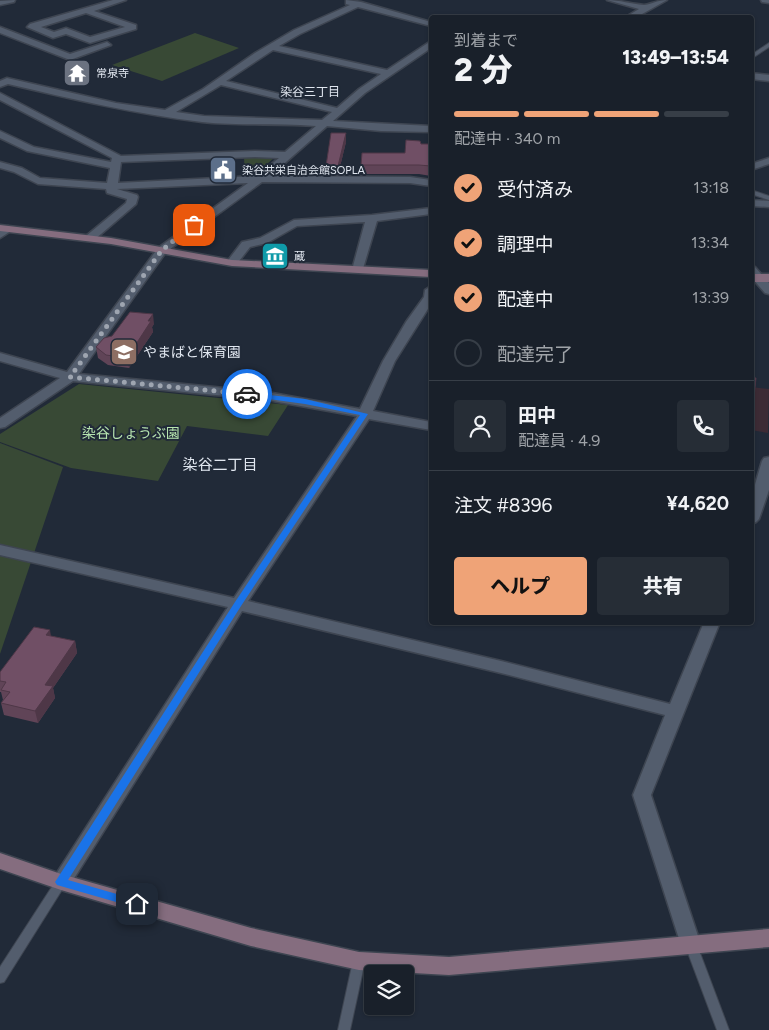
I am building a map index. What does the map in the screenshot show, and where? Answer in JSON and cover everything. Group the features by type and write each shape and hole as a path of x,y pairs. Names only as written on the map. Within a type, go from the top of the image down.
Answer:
{"street":[{"path":"0,3 11,0"},
{"path":"0,39 33,26 122,0"},
{"path":"343,0 429,23"},
{"path":"611,0 623,1 647,8"},
{"path":"634,15 663,0"},
{"path":"165,114 297,32 358,4"},
{"path":"33,26 53,35 66,31 90,40 133,27 88,11"},
{"path":"0,30 70,57 125,39"},
{"path":"0,424 70,377 162,250 260,178 339,112 362,90 429,45"},
{"path":"272,47 388,74"},
{"path":"754,76 769,78"},
{"path":"0,84 8,81 91,101 204,119 295,121 381,128 429,129"},
{"path":"219,82 339,112"},
{"path":"0,96 117,157 111,191 133,197 131,204 90,238"},
{"path":"0,134 31,149 68,158 116,162 255,154 288,155"},
{"path":"754,166 769,161"},
{"path":"0,165 18,170 38,181 112,186 260,178 410,180 429,183"},
{"path":"754,203 769,204"},
{"path":"232,263 246,244 263,241 294,223 429,212"},
{"path":"358,270 372,218"},
{"path":"3,230 90,238 232,263 429,274"},
{"path":"760,278 769,290"},
{"path":"61,882 238,604 365,414 389,361 412,322 429,298"},
{"path":"0,357 70,377 258,395 429,426"},
{"path":"754,510 769,461"},
{"path":"0,550 238,604 501,667 676,712"},
{"path":"691,945 642,795 711,625"},
{"path":"0,861 61,882 251,937 359,962 449,966 769,938"}],"lane":[{"path":"754,56 769,45"},
{"path":"754,193 769,198"},
{"path":"0,978 61,882"},
{"path":"691,945 723,1030"},
{"path":"344,1030 359,962"}],"shaded area":[{"path":"754,387 769,389 768,433 754,431"}],"green space":[{"path":"195,33 239,48 162,81 112,65"},
{"path":"275,157 252,177 245,177 244,158"},
{"name":"染谷しょうぶ園","path":"79,384 288,405 268,436 187,426 158,481 71,468 0,442 0,434"},
{"path":"0,443 63,467 0,654"}],"building":[{"path":"331,133 346,133 338,166 326,166"},
{"path":"406,140 429,144 429,166 361,165 362,153 405,153"},
{"path":"130,312 153,314 148,321 151,321 127,358 106,355 96,347 104,338 112,336"},
{"path":"754,378 756,378 754,398"},
{"path":"34,627 50,630 46,635 75,641 45,685 53,686 35,711 1,703 10,692 1,690 6,682 0,681 0,672"}],"waterway":[{"path":"0,1 4,0"}],"way so far":[{"path":"194,225 162,250 70,377 247,394"}],"place":[{"name":"常泉寺","path":"77,73"},
{"name":"染谷共栄自治会館SOPLA","path":"223,170"},
{"name":"蔵","path":"275,256"},
{"name":"やまばと保育園","path":"124,352"}],"district":[{"name":"染谷三丁目","path":"310,92"},
{"name":"染谷二丁目","path":"220,465"}],"route":[{"path":"137,904 61,882 238,604 365,414 305,402 247,394"}]}
